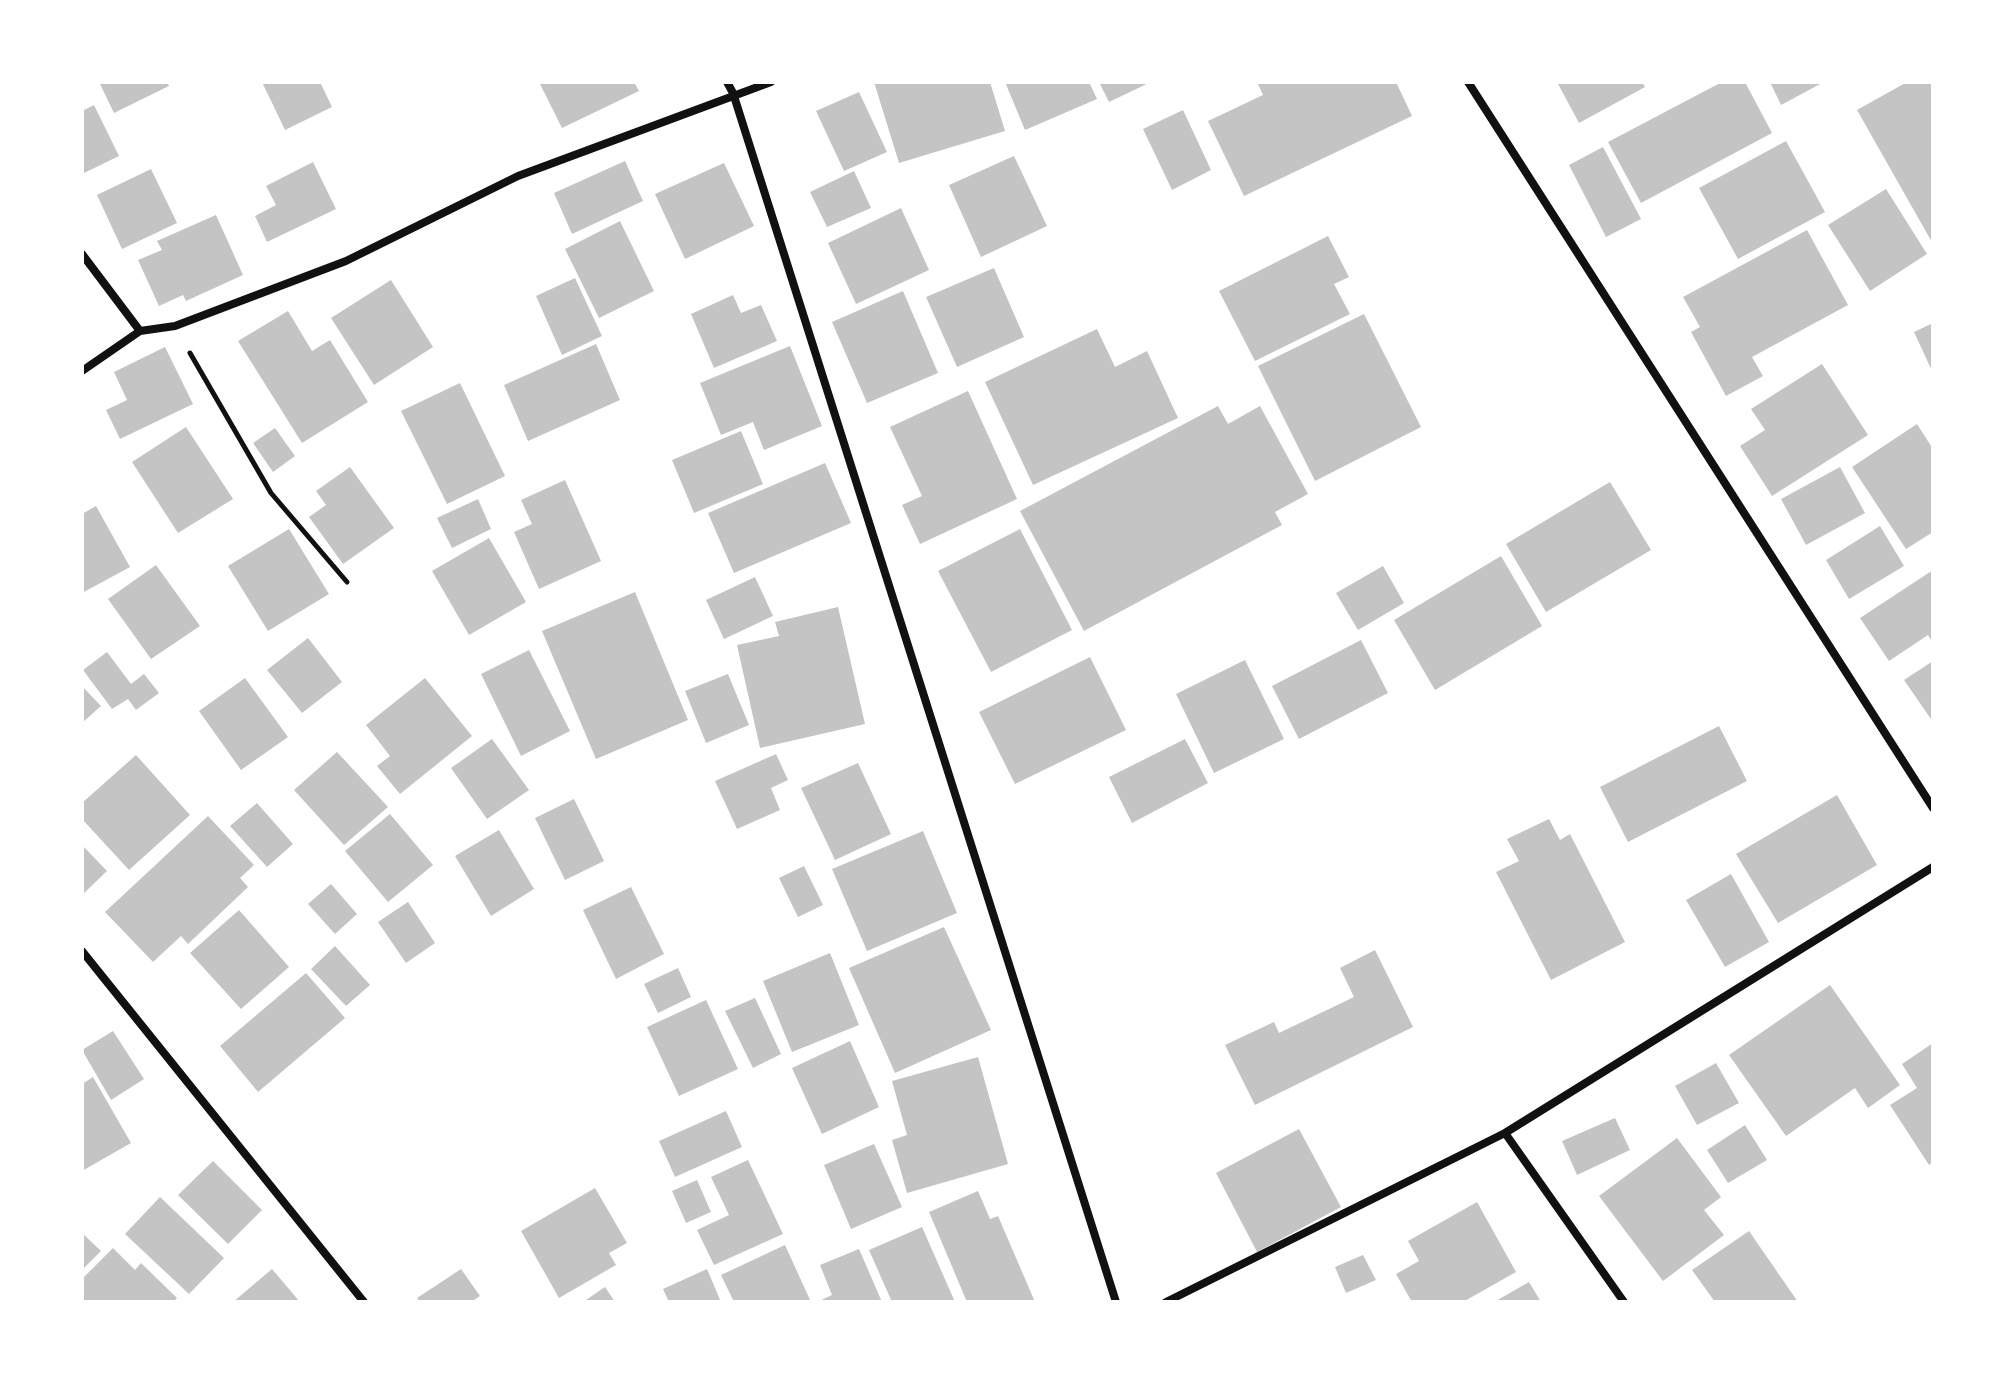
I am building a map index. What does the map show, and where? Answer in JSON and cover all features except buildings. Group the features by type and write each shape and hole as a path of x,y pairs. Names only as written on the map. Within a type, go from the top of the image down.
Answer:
{"street":[{"path":"727,82 1116,1302"},
{"path":"82,371 140,331 175,326 346,261 518,176 733,93 771,82"},
{"path":"1468,82 1682,411 1933,808"},
{"path":"82,254 140,331"},
{"path":"1166,1302 1505,1133 1933,867"},
{"path":"82,951 364,1302"},
{"path":"1505,1133 1624,1302"}],"path":[{"path":"175,326 271,493 347,582"}]}
